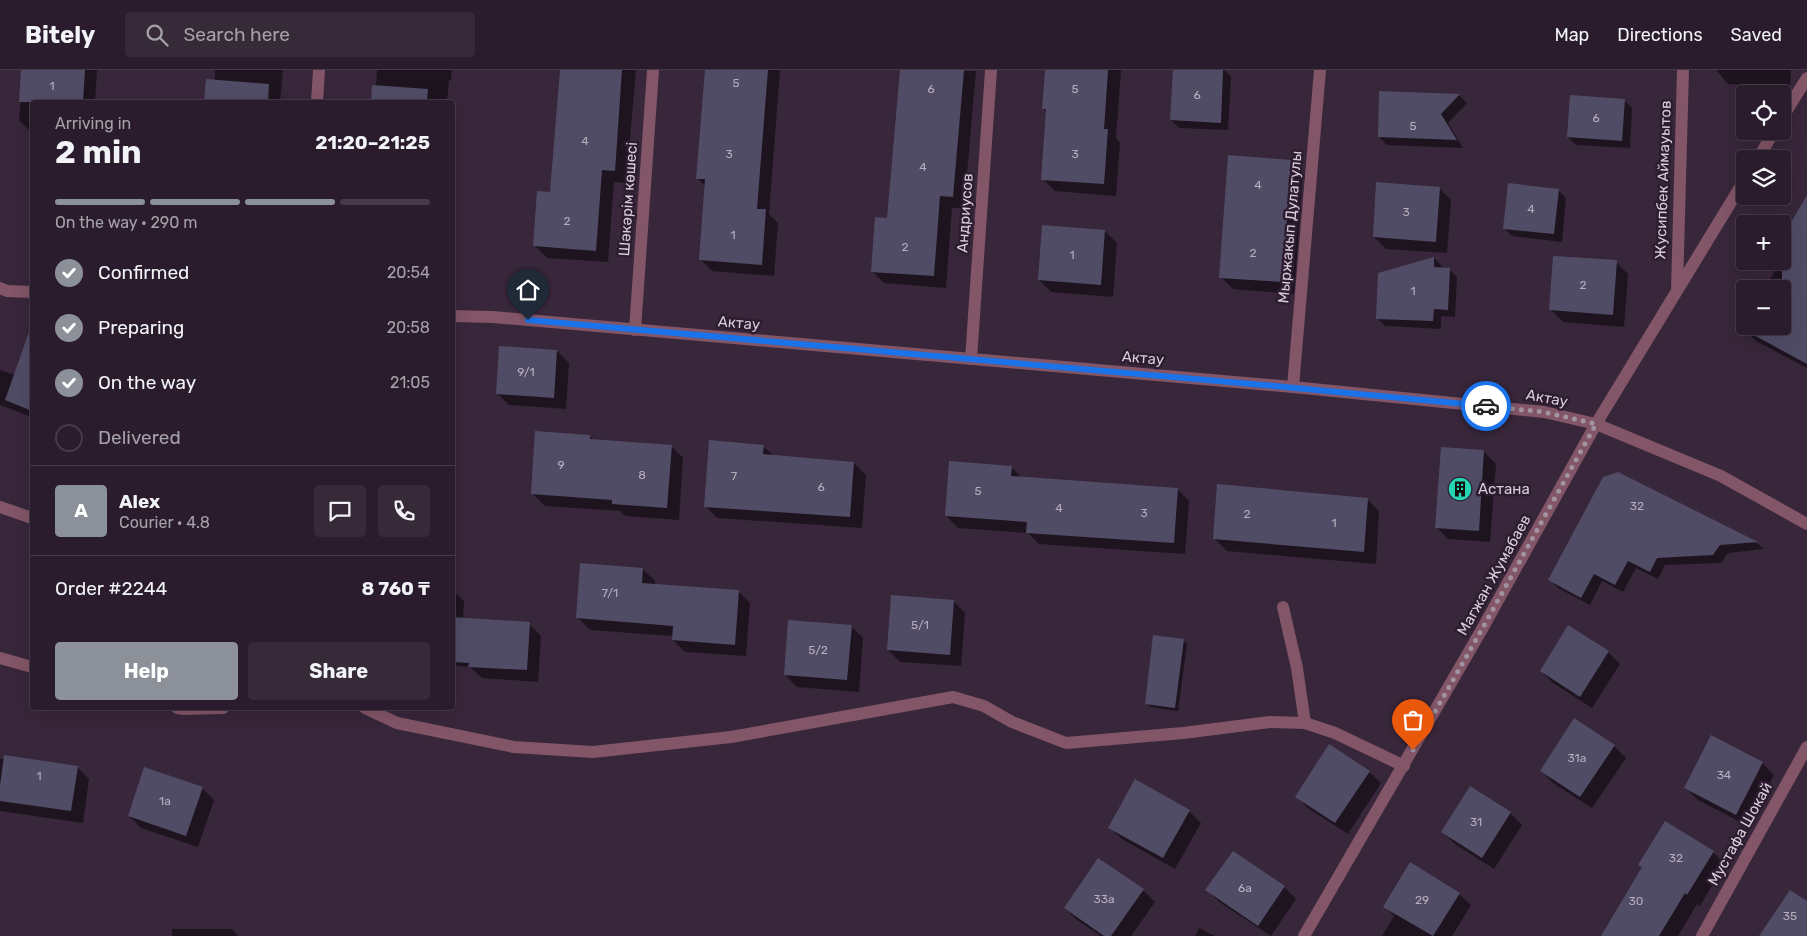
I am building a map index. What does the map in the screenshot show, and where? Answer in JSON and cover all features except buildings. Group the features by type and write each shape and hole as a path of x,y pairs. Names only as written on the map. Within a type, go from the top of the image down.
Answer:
{"street":[{"path":"317,100 319,70"},
{"name":"Шәкәрім көшесі","path":"635,330 653,70"},
{"name":"Андриусов","path":"971,359 991,70"},
{"name":"Мыржакып Дулатулы","path":"1292,387 1320,70"},
{"name":"Жусипбек Аймауытов","path":"1676,292 1683,70"},
{"path":"1791,104 1807,78"},
{"name":"Магжан Жумабаев","path":"1304,936 1481,631 1596,424 1736,194"},
{"path":"0,288 7,291 30,292"},
{"name":"Актау","path":"455,316 1292,387 1544,412 1596,424 1721,476 1807,524"},
{"path":"0,506 30,517"},
{"path":"1283,607 1297,668 1305,723"},
{"path":"0,658 30,667"},
{"path":"369,710 397,723 514,747 592,752 731,738 953,697 984,706 1012,722 1066,743 1183,733 1270,722 1305,723 1335,733 1404,766"},
{"name":"Мустафа Шокай","path":"1702,936 1807,747"}],"way so far":[{"path":"1413,750 1596,424 1544,412 1486,406"}],"place":[{"name":"Астана","path":"1460,489"}],"route":[{"path":"528,320 1486,406"}]}
